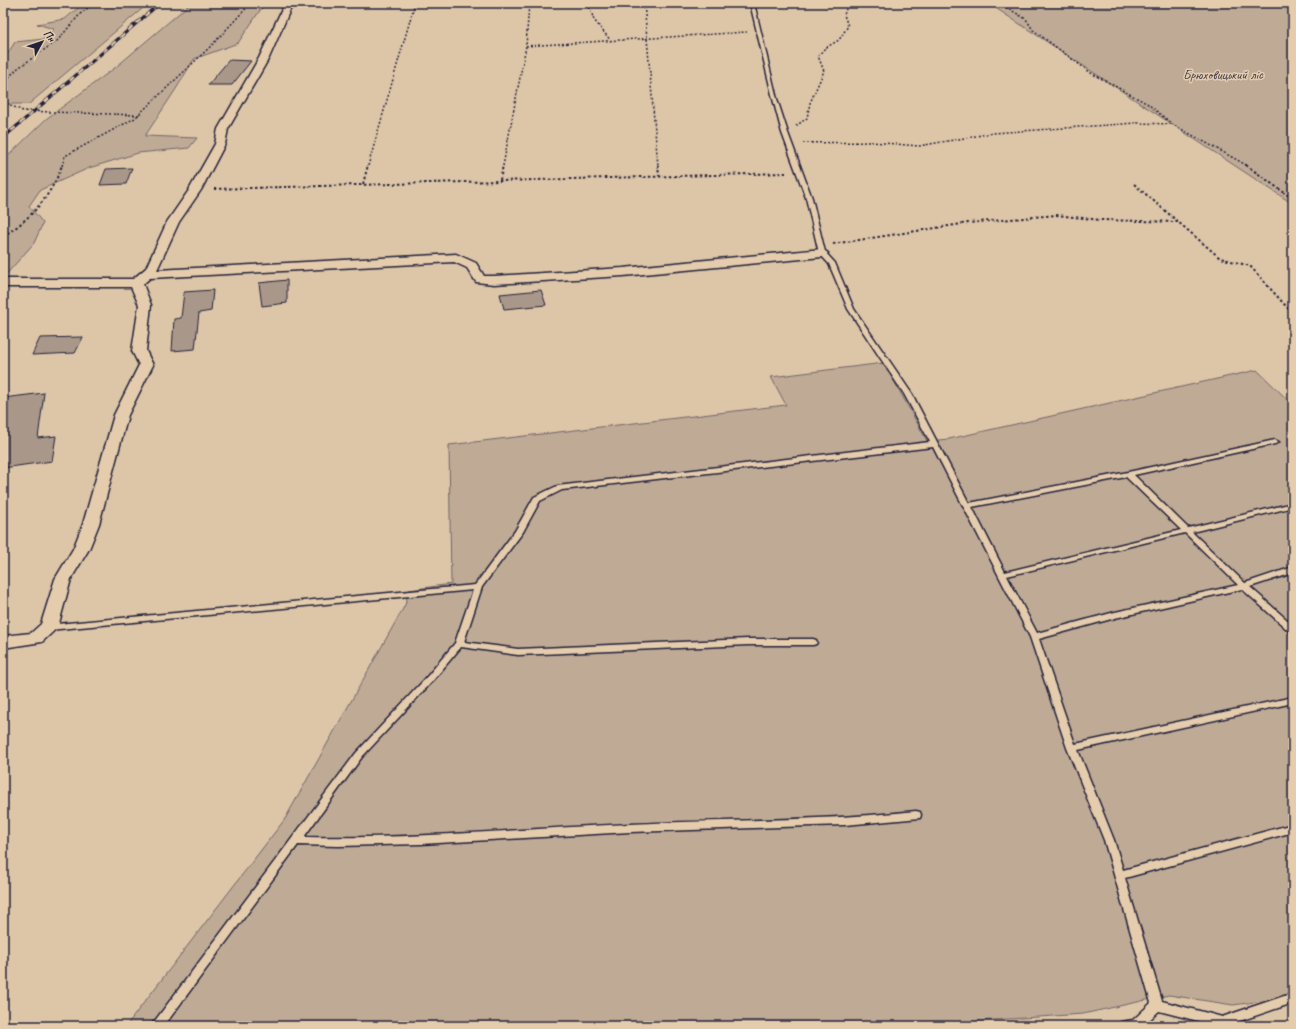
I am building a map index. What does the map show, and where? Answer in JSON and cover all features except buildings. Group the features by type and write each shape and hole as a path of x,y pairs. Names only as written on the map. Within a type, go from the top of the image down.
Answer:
{"street":[{"path":"3,283 136,283 151,270 173,222 195,190 220,144 223,130 264,58 290,3"},
{"path":"146,274 456,258 472,266 480,279 494,280 623,272 822,249"},
{"path":"3,642 36,638 49,627 63,579 81,549 91,524 121,415 139,382 146,365 139,351 145,305 136,283"}],"lane":[{"path":"752,3 785,133 809,198 822,249 832,263 851,309 908,394 936,444 1034,637 1072,748 1109,840 1157,1005"},
{"path":"967,506 1128,474 1275,442"},
{"path":"157,1026 359,755 428,681 459,644 478,586 519,532 537,499 560,488 936,444"},
{"path":"1128,474 1244,586 1293,630"},
{"path":"1002,575 1293,505"},
{"path":"1034,637 1115,615 1244,586 1293,570"},
{"path":"49,627 478,586"},
{"path":"459,644 518,652 748,642 813,642"},
{"path":"1072,748 1293,700"},
{"path":"296,841 346,843 631,828 871,820 916,815"},
{"path":"1119,875 1293,828"},
{"path":"1157,1005 1222,1022 1293,998"},
{"path":"1125,1026 1136,1025 1157,1005"}],"path":[{"path":"3,83 18,68 57,41 82,12 95,3"},
{"path":"3,236 27,218 45,197 62,170 64,156 139,115 217,40 251,3"},
{"path":"363,184 415,3"},
{"path":"500,180 526,46 529,3"},
{"path":"588,3 594,20 611,41"},
{"path":"644,3 659,176"},
{"path":"785,133 807,118 810,103 824,71 818,56 825,48 839,40 848,26 844,15 848,3"},
{"path":"1000,3 1026,19 1033,30 1092,73 1148,104 1172,124 1251,168 1293,199"},
{"path":"526,46 759,31"},
{"path":"3,102 28,112 139,115"},
{"path":"788,142 826,144 872,142 919,146 993,133 1136,123 1172,124"},
{"path":"195,190 500,180 800,173"},
{"path":"1134,184 1220,258 1250,266 1293,314"},
{"path":"822,249 968,224 1056,215 1101,220 1178,222"}],"green space":[{"path":"84,3 149,3 29,104 3,104 3,61 15,42 44,39 54,29 37,24 65,19"},
{"path":"191,3 265,3 238,43 194,59 145,136 197,138 189,148 138,153 89,168 40,190 29,206 43,223 34,243 3,278 3,161 46,119 116,67"},
{"name":"Брюховицький ліс","path":"988,3 1293,3 1293,204"},
{"path":"884,363 927,441 949,439 1257,370 1293,405 1293,997 1233,1005 1169,995 1083,1014 904,1026 126,1026 285,819 405,605 409,590 451,584 449,445 786,405 771,377"}],"railway":[{"path":"3,138 160,3"}]}
